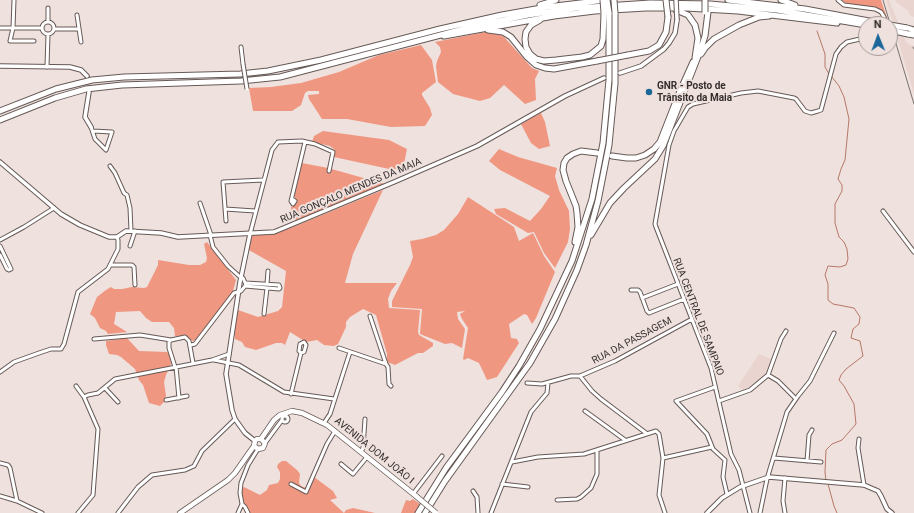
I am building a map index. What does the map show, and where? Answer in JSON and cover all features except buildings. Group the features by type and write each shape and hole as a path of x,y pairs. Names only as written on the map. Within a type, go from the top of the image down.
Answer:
{"highway":[{"path":"522,11 530,6 556,0"},
{"path":"0,112 56,90 87,81 118,77 234,74 268,71 321,60 468,22 522,11 605,0 609,80 603,143 592,199 572,261 540,329 519,366 502,392 446,468 418,513"},
{"path":"586,245 601,186 611,134 616,68 614,0"},
{"path":"476,30 496,30 503,32 511,37 527,57 536,65 554,69 648,51 659,45 666,32 668,17 666,0"},
{"path":"425,513 445,481 536,354 567,294 586,245 610,203 655,158 663,146 695,65 704,36 707,0"},
{"path":"728,0 805,9 858,19"},
{"path":"781,0 805,9"},
{"path":"0,120 55,98 92,88 127,84 234,82 268,79 298,73 486,23 536,13 583,7 638,3 683,3 747,7 858,24"},
{"path":"662,8 683,12 693,21 698,36 695,58"},
{"path":"418,40 433,39 554,16 607,10 662,8 718,9 858,24"},
{"path":"612,156 636,158 645,155 654,149 660,142 695,58 702,36 706,12"},
{"path":"554,16 536,22 531,25 526,32 526,47 530,54 544,61 590,55 601,46 606,13"},
{"path":"695,65 709,44 739,24 759,17 786,16"},
{"path":"898,28 910,32"},
{"path":"898,31 910,32 914,30"},
{"path":"572,261 578,218 576,206 566,181 564,163 573,154 581,151 597,153"}],"main road":[{"name":"AVENIDA DOM JOÃO I","path":"180,513 228,480 256,446 263,448 263,441 274,420 287,412 302,413 324,423 436,513"},
{"path":"256,446 257,439 263,441"}],"street":[{"path":"14,0 13,28 10,41 34,41"},
{"path":"620,73 641,66 664,49 669,43 675,33 677,20 676,0"},
{"path":"838,0 844,5 875,9 881,12 883,16"},
{"path":"48,8 48,22"},
{"path":"77,15 81,42"},
{"path":"42,28 43,24 48,22"},
{"path":"48,22 52,24 54,29"},
{"path":"0,28 42,28"},
{"path":"42,28 44,33 48,34"},
{"path":"54,29 79,29"},
{"path":"48,34 52,33 54,29"},
{"path":"47,67 48,34"},
{"name":"RUA CENTRAL DE SAMPAIO","path":"750,513 744,485 731,454 711,368 658,235 656,224 671,139 688,107 694,104 741,93 758,91 796,98 805,111 811,113 821,110 836,54 847,42 858,39"},
{"path":"241,47 247,89"},
{"path":"0,66 70,67 81,70 86,76"},
{"name":"RUA GONÇALO MENDES DA MAIA","path":"117,237 126,231 161,233 174,236 274,232 477,146 564,96 604,78"},
{"path":"89,92 85,117 92,129 94,139 106,150 112,132 92,129"},
{"path":"238,513 242,504 240,483 254,456 256,446 235,419 226,374 241,276 263,180 272,150 278,142 305,142 315,144 333,152 329,171"},
{"path":"292,199 305,142"},
{"path":"0,162 61,214 92,231 109,237 117,237 118,249 110,265 104,272 78,292 64,344 61,348 47,350 14,362 0,372"},
{"path":"110,166 124,193 127,195 133,231 130,246"},
{"path":"226,221 223,182 263,180"},
{"path":"200,203 211,235 213,246 228,266 239,276 241,276 246,284"},
{"path":"0,240 54,208"},
{"path":"225,209 255,211"},
{"path":"883,211 914,252"},
{"path":"0,246 11,269 7,269 0,255"},
{"path":"110,265 132,264 134,267 135,286"},
{"path":"264,314 268,271"},
{"path":"246,284 267,286"},
{"path":"191,345 195,344 234,293 239,292 246,284"},
{"path":"642,298 678,284"},
{"path":"631,290 638,290 649,313 684,299"},
{"path":"370,316 388,368 390,386"},
{"name":"RUA DA PASSAGEM","path":"527,383 536,385 571,376 580,376 615,361 692,319"},
{"path":"719,401 750,390 768,375 781,339 786,331"},
{"path":"760,513 787,412 810,381 834,333"},
{"path":"94,339 140,335 171,340 185,337 191,345 193,363"},
{"path":"171,340 169,342 169,348 175,367 179,398"},
{"path":"339,348 386,364"},
{"path":"324,423 330,414 350,352"},
{"path":"291,394 301,353"},
{"path":"84,397 98,393 115,379 212,360 229,354"},
{"path":"212,360 239,365 284,392 334,399"},
{"path":"768,375 778,381 796,399"},
{"path":"580,376 592,391 601,399 646,433"},
{"path":"492,513 531,412 547,393 548,383"},
{"path":"76,386 84,397 98,429 93,495 78,513"},
{"path":"716,387 676,401 707,434 716,454 725,460 735,462"},
{"path":"105,388 118,402"},
{"path":"166,400 187,396"},
{"path":"584,411 624,440"},
{"path":"118,513 138,487 152,474 185,470 194,466 202,451 235,419"},
{"path":"361,452 365,419"},
{"path":"263,441 282,420"},
{"path":"807,461 809,435 812,430"},
{"path":"291,484 306,492 327,444 335,431"},
{"path":"512,462 538,457 584,454 656,431 660,434 663,458 659,495 665,513"},
{"path":"860,439 858,448 864,485"},
{"path":"663,458 712,447"},
{"path":"557,500 581,498 591,488 597,474 597,450"},
{"path":"249,453 254,456"},
{"path":"727,494 723,478 725,460 731,454"},
{"path":"414,496 442,456"},
{"path":"341,464 353,474 367,457"},
{"path":"774,458 821,462"},
{"path":"0,463 8,465 10,468 18,501"},
{"path":"707,513 727,494 744,485 769,477 864,485 878,491 882,496 887,509 892,513"},
{"path":"785,478 783,501 785,513"},
{"path":"502,484 528,487"},
{"path":"473,491 477,497 478,513"},
{"path":"0,496 18,501 42,513"},
{"path":"242,504 246,507 248,513"}],"shaded area":[{"path":"842,0 881,0 886,16 877,8 846,3"},
{"path":"886,0 889,0 895,16 891,16"},
{"path":"895,0 914,0 914,17 911,16 908,11"},
{"path":"898,22 906,42 914,46 914,94 898,40"},
{"path":"490,31 498,33 504,37 532,68 539,71 535,79 536,100 525,104 504,85 490,98 480,101 453,94 438,82 436,66 441,52 440,47 435,42"},
{"path":"421,45 432,60 436,82 422,93 432,115 425,126 391,127 347,119 322,119 308,95 319,94 319,91 308,91 305,93 301,105 292,111 253,111 249,88 301,83 339,72 379,55"},
{"path":"541,113 545,122 550,146 539,149 531,143 521,124"},
{"path":"323,131 389,140 407,149 403,169 389,169 334,157 335,150 330,146 312,142 314,136"},
{"path":"499,149 518,157 557,168 555,176 559,190 569,211 570,229 568,242 555,268 544,253 534,232 528,233 496,214 494,209 505,208 530,221 550,196 500,170 489,161"},
{"path":"302,163 328,168 385,184 296,222 291,207 297,202 294,196"},
{"path":"383,190 353,254 345,283 397,283 391,291 388,299 389,308 420,310 419,335 433,343 433,346 423,353 418,353 395,365 387,362 387,354 376,315 363,309 350,317 346,322 346,327 338,344 334,346 324,345 317,340 306,342 290,332 285,345 282,343 276,343 256,350 245,347 242,342 235,339 234,332 238,310 258,317 278,311 282,307 286,271 247,249 253,235 276,233"},
{"path":"468,197 514,227 519,241 533,233 544,256 555,272 536,318 532,324 527,315 524,314 509,324 511,338 517,339 519,343 497,377 487,380 479,363 468,358 463,359 468,328 460,314 465,311 457,312 458,319 465,329 462,348 452,343 445,344 420,334 422,309 392,307 392,301 413,257 410,241 436,235 444,230 458,214"},
{"path":"207,242 236,280 233,291 198,339 193,341 186,337 175,336 174,328 169,322 152,322 140,311 116,312 114,324 127,332 108,334 100,328 95,318 90,314 97,297 111,287 114,289 122,289 147,287 158,265 158,260 189,265 200,265 206,262 207,258 204,244"},
{"path":"127,338 139,351 167,352 170,355 171,364 164,382 166,396 164,402 160,406 149,403 143,385 139,380 135,369 121,357 109,354 106,341"},
{"path":"759,354 773,360 766,376 763,376 744,391 738,386"},
{"path":"282,461 286,461 297,470 300,474 299,483 301,486 306,488 314,477 333,491 337,498 330,500 344,513 247,513 242,489 244,487 260,495 267,490 269,485 278,483 280,479 280,472 277,467"},
{"path":"413,499 420,504 415,513 401,513 406,500 410,501"},
{"path":"353,508 375,513 344,513 346,510"}],"waterway":[{"path":"817,31 825,54 825,67 829,74"},
{"path":"826,481 826,450 832,444 842,440 856,424 854,404 839,380 846,369 863,356 860,341 851,338 853,329 859,324 860,317 854,308 833,304 828,300 828,284 825,275 828,266 840,267 846,265 848,259 847,249 844,242 839,237 835,223 835,204 842,191 842,185 838,179 845,160 849,119 844,97 839,86 832,77"},
{"path":"828,484 837,513"}],"tunnel":[{"path":"87,76 89,91"}],"railway":[{"path":"883,0 914,104"}],"place":[{"name":"GNR - Posto de Trânsito da Maia","path":"649,92"}]}
